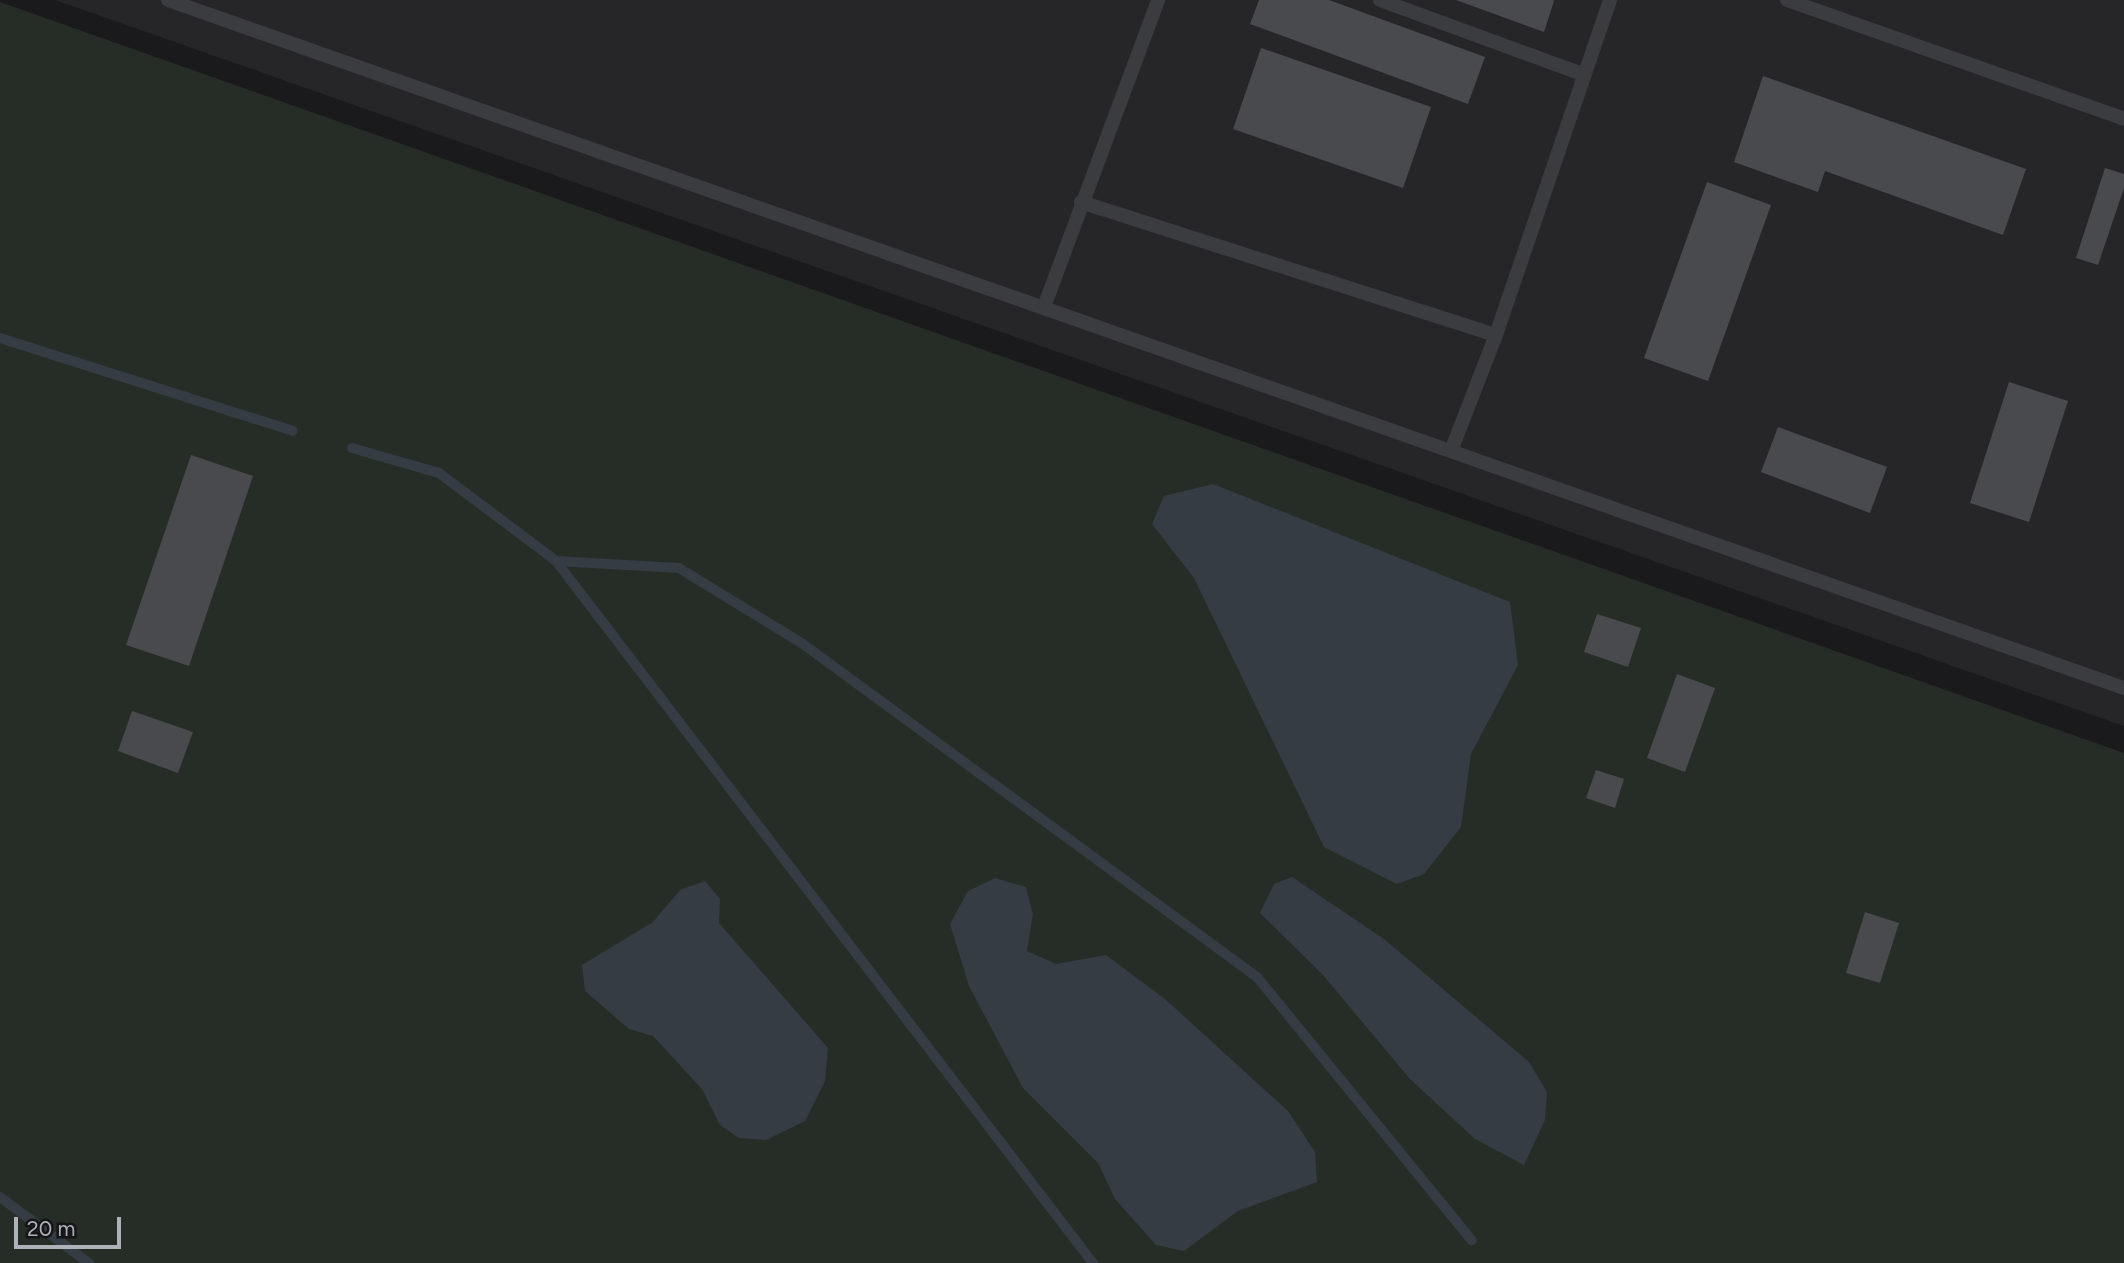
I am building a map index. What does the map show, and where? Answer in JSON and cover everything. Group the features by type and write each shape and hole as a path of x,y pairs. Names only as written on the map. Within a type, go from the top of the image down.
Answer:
{"lane":[{"path":"168,0 2124,688"},
{"path":"1044,307 1158,0"},
{"path":"1380,0 1585,75"},
{"path":"1451,451 1496,335 1610,0"},
{"path":"1787,0 2124,119"},
{"path":"1081,202 1496,335"}],"shaded area":[{"path":"55,0 2124,0 2124,726"},
{"path":"0,2 2124,753 2124,1263 0,1263"},
{"path":"1213,484 1510,602 1518,665 1471,754 1461,827 1424,874 1397,884 1324,847 1194,578 1152,524 1164,496"},
{"path":"1292,877 1384,939 1529,1062 1547,1092 1545,1120 1524,1165 1475,1139 1410,1079 1323,975 1260,913 1274,884"},
{"path":"995,878 1026,887 1033,914 1027,951 1056,964 1106,955 1165,999 1288,1111 1315,1152 1317,1182 1238,1211 1184,1251 1156,1245 1115,1199 1098,1163 1023,1088 969,986 950,924 968,891"},
{"path":"705,881 720,899 719,923 828,1048 825,1081 805,1121 766,1140 739,1138 720,1125 702,1089 653,1036 629,1029 585,991 582,965 653,922 680,890"}],"building":[{"path":"1259,0 1329,0 1485,57 1468,104 1250,24"},
{"path":"1456,0 1553,0 1554,1 1544,32"},
{"path":"1261,48 1431,107 1403,188 1233,129"},
{"path":"1763,76 2026,169 2003,235 1825,171 1818,192 1734,162"},
{"path":"2105,168 2124,174 2124,188 2098,265 2076,258"},
{"path":"1707,182 1771,205 1708,381 1644,358"},
{"path":"2009,382 2068,401 2029,522 1970,503"},
{"path":"1778,427 1887,467 1870,513 1761,472"},
{"path":"191,455 253,476 189,666 126,645"},
{"path":"1597,614 1641,628 1628,667 1584,652"},
{"path":"1677,674 1715,688 1685,772 1647,758"},
{"path":"132,711 193,732 178,773 118,751"},
{"path":"1596,770 1624,779 1615,808 1586,798"},
{"path":"1865,912 1899,923 1880,983 1846,973"}],"waterway":[{"path":"0,338 293,431"},
{"path":"352,448 439,473 556,561 1093,1263"},
{"path":"556,561 679,568 803,644 1257,977 1472,1241"},
{"path":"0,1197 89,1263"}]}
